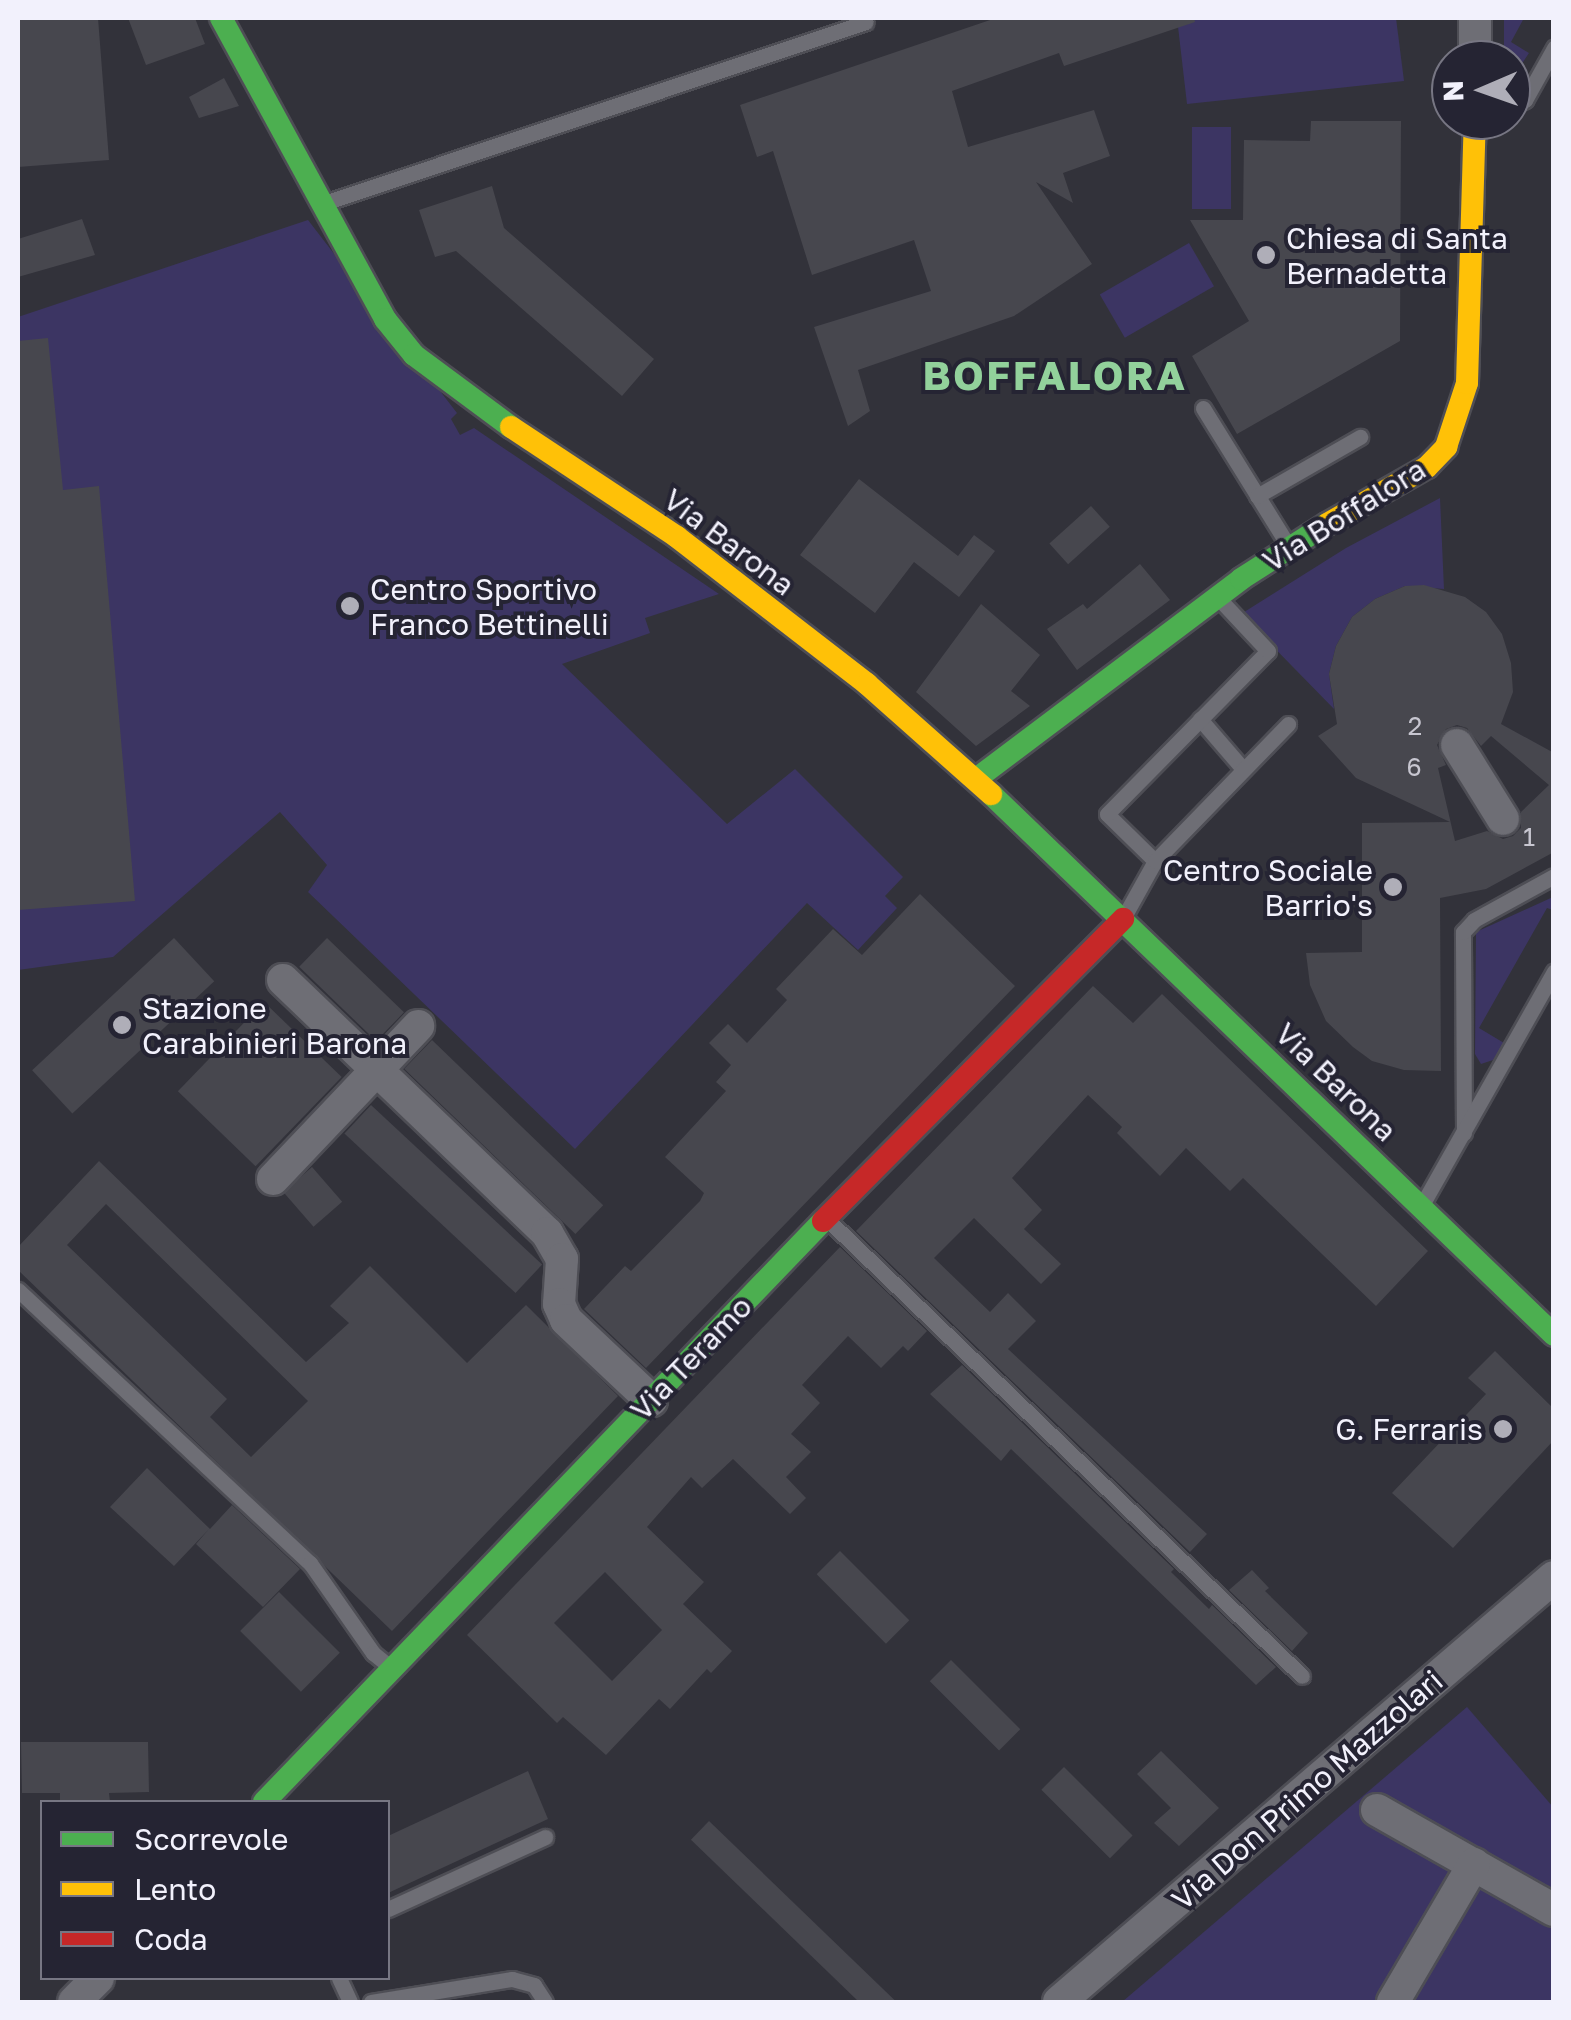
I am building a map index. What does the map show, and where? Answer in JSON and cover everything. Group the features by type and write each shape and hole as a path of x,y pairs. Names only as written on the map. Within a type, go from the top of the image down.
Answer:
{"street":[{"name":"Via Barona","path":"222,18 386,318 414,355 538,448 677,537 866,684 976,779 1554,1335"},
{"name":"Via Boffalora","path":"976,779 1289,545 1427,467 1446,447 1467,383 1473,140"},
{"path":"1457,745 1503,820"},
{"name":"Via Teramo","path":"266,1800 826,1218 1123,919"},
{"path":"283,980 547,1233 562,1259 559,1304 566,1320 652,1400"},
{"path":"273,1180 418,1026"},
{"name":"Via Don Primo Mazzolari","path":"1059,2002 1554,1577"},
{"path":"1377,1810 1554,1910"},
{"path":"1393,2002 1474,1864"},
{"path":"74,2002 96,1980"}],"lane":[{"path":"324,202 866,22"},
{"path":"1531,91 1554,48"},
{"path":"1202,408 1289,545"},
{"path":"1256,496 1360,437"},
{"path":"1156,861 1108,814 1268,651 1218,598"},
{"path":"1200,719 1243,769"},
{"path":"1123,919 1156,861 1288,724"},
{"path":"1464,1132 1463,932 1474,920 1554,876"},
{"path":"1422,1205 1554,972"},
{"path":"826,1218 1302,1676"},
{"path":"18,1290 310,1564 372,1652 391,1668"},
{"path":"390,1908 545,1837"},
{"path":"371,2002 512,1979 534,1985 546,2002"}],"shaded area":[{"path":"1177,18 1396,18 1404,81 1187,104"},
{"path":"1504,18 1524,18 1512,40 1504,40"},
{"path":"1192,127 1231,127 1231,209 1192,209"},
{"name":"Centro Sportivo Franco Bettinelli","path":"308,220 457,413 451,419 460,435 474,428 719,594 645,618 650,633 562,664 727,824 795,769 903,877 885,896 897,908 858,950 807,903 575,1149 308,892 327,865 280,812 113,957 18,970 18,317"},
{"path":"1189,243 1214,286 1125,338 1100,294"},
{"path":"1440,498 1444,589 1405,586 1375,599 1352,617 1336,646 1329,674 1334,709 1241,614 1346,548"},
{"path":"1553,897 1553,910 1547,908 1479,1028 1504,1043 1493,1060 1481,1064 1475,1054 1476,932"},
{"path":"1467,1707 1553,1807 1553,2002 1122,2002"}],"building":[{"path":"18,18 98,18 109,160 18,167"},
{"path":"128,18 195,18 205,44 146,65"},
{"path":"996,18 1194,18 1195,22 1064,66 1059,53 952,91 968,147 1094,110 1110,156 1063,173 1073,203 1036,182 1092,264 1014,316 858,370 870,411 848,426 814,327 931,291 914,240 812,275 773,151 757,157 740,105"},
{"path":"224,78 239,106 199,118 189,97"},
{"path":"1311,121 1401,121 1400,341 1237,434 1192,356 1249,321 1190,220 1243,220 1244,140 1310,141"},
{"path":"492,186 504,228 654,359 622,396 456,251 435,257 419,210"},
{"path":"82,219 95,255 18,277 18,239"},
{"path":"48,338 63,490 99,486 135,901 18,910 18,341"},
{"path":"859,479 958,556 974,535 995,551 959,597 914,562 875,613 800,555"},
{"path":"1091,506 1110,527 1068,564 1049,543"},
{"path":"1140,564 1170,600 1077,670 1047,629 1083,604 1087,609"},
{"path":"1424,585 1465,597 1486,612 1502,634 1511,663 1513,692 1501,724 1554,753 1554,852 1486,889 1440,898 1441,1071 1404,1070 1372,1061 1353,1047 1326,1021 1310,985 1306,953 1362,952 1362,823 1450,822 1356,778 1318,736 1337,724 1329,674 1336,646 1352,617 1375,599 1405,586","holes":["1457,725 1467,728 1481,746 1491,736 1549,785 1521,812 1521,828 1513,836 1503,839 1487,831 1455,841 1438,768 1446,765 1437,745 1446,729"]},
{"path":"981,604 1040,655 1011,691 1030,706 976,746 916,692"},
{"path":"920,894 1015,986 646,1368 584,1309 625,1266 631,1271 704,1193 665,1157 726,1091 716,1082 731,1065 709,1043 728,1024 747,1043 787,1000 776,989 833,929 862,955"},
{"name":"Stazione Carabinieri Barona","path":"174,938 214,981 72,1113 32,1070"},
{"path":"327,938 404,1012 376,1041 299,967"},
{"path":"1093,986 1133,1023 1162,994 1428,1251 1376,1306 1243,1178 1230,1191 1186,1148 1160,1176 1117,1133 1122,1127 1088,1095 1012,1178 1042,1210 1024,1229 1061,1264 1041,1284 974,1218 934,1258 990,1312 1008,1293 1036,1321 1008,1349 1207,1534 1190,1552 856,1231"},
{"path":"264,1002 342,1077 256,1166 178,1091"},
{"path":"432,1040 603,1205 575,1234 404,1069"},
{"path":"371,1105 542,1265 516,1293 344,1134"},
{"path":"99,1161 306,1362 349,1323 330,1306 370,1266 467,1363 526,1305 618,1396 392,1631 18,1270 18,1247","holes":["106,1204 308,1401 251,1457 210,1417 227,1399 67,1245"]},
{"path":"312,1167 342,1202 313,1227 283,1192"},
{"path":"840,1247 927,1331 908,1351 903,1346 881,1368 848,1336 802,1385 820,1403 791,1434 811,1452 786,1477 806,1498 790,1514 733,1459 702,1488 691,1477 647,1527 704,1582 683,1604 732,1651 711,1673 707,1669 670,1709 659,1699 606,1755 563,1717 557,1723 467,1635","holes":["605,1572 662,1630 612,1681 554,1623"]},
{"name":"G. Ferraris","path":"1495,1351 1554,1409 1554,1440 1453,1548 1392,1493 1486,1394 1468,1378"},
{"path":"962,1365 1174,1569 1171,1572 1209,1609 1212,1605 1276,1667 1256,1685 1011,1449 1001,1461 930,1394"},
{"path":"147,1468 210,1529 232,1505 300,1569 263,1607 196,1544 209,1529 174,1566 110,1507"},
{"path":"840,1551 909,1620 886,1644 817,1574"},
{"path":"1252,1570 1269,1588 1265,1591 1308,1633 1292,1651 1229,1590"},
{"path":"279,1592 340,1653 301,1692 240,1631"},
{"path":"951,1660 1020,1729 999,1751 930,1681"},
{"path":"21,1742 148,1742 149,1792 109,1793 110,1800 60,1800 60,1793 22,1793"},
{"path":"1161,1751 1219,1808 1179,1846 1154,1823 1171,1808 1137,1774"},
{"path":"1064,1767 1133,1836 1110,1858 1041,1790"},
{"path":"528,1771 548,1819 390,1892 390,1835"},
{"path":"709,1821 896,2002 859,2002 691,1840"}],"traffic: fast":[{"path":"221,18 385,319 414,355 511,427"},
{"path":"976,779 1241,579 1327,524"},
{"path":"991,794 1554,1335"},
{"path":"266,1800 823,1221"}],"traffic: slow":[{"path":"1327,524 1427,467 1446,447 1467,383 1474,140"},
{"path":"511,427 677,537 867,684 991,794"}],"traffic: jam":[{"path":"823,1221 1123,919"}],"place":[{"name":"Chiesa di Santa Bernadetta","path":"1266,255"},
{"name":"Centro Sportivo Franco Bettinelli","path":"350,606"},
{"name":"Centro Sociale Barrio's","path":"1393,887"},
{"name":"Stazione Carabinieri Barona","path":"122,1025"},
{"name":"G. Ferraris","path":"1503,1429"}],"district":[{"name":"BOFFALORA","path":"1055,375"}]}
